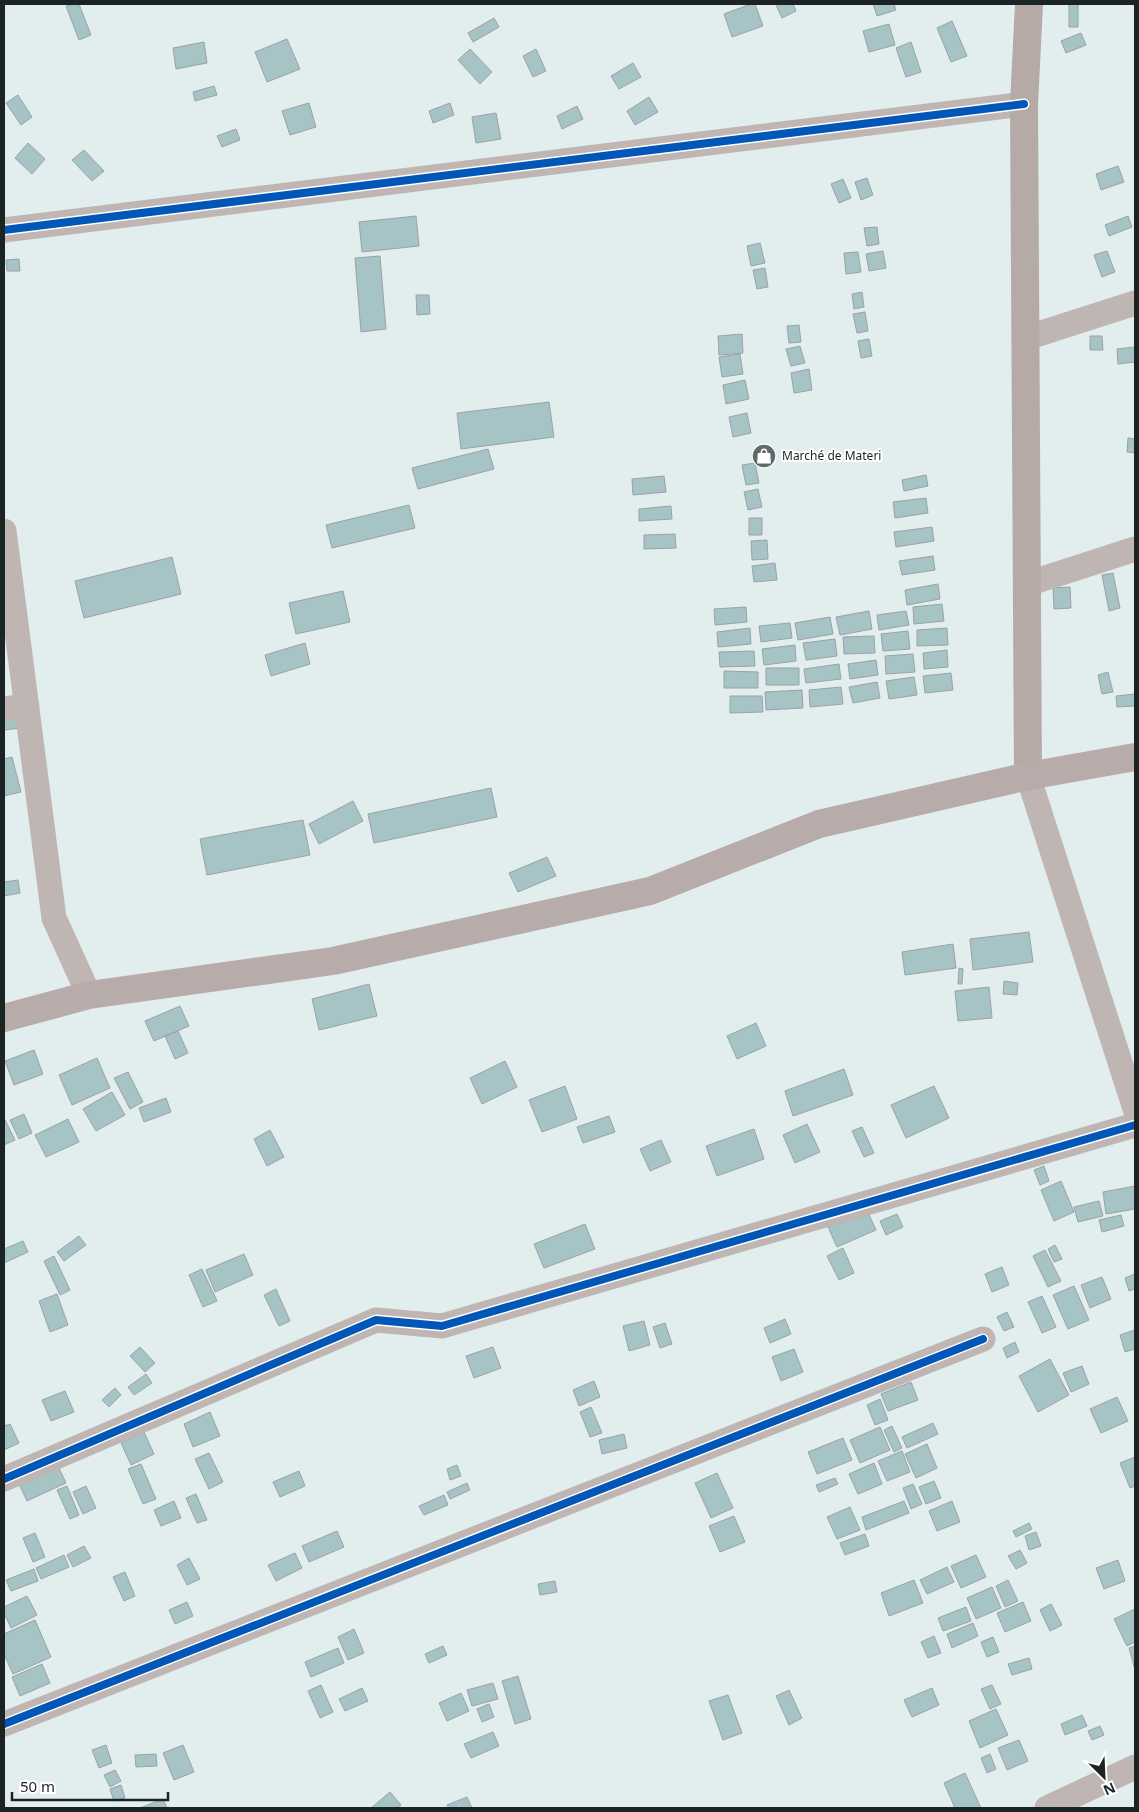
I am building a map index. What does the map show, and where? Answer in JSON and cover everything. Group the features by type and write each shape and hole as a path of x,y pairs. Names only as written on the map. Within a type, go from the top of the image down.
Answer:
{"main road":[{"path":"1028,776 1024,104 1029,4"},
{"path":"4,1018 89,995 334,961 650,891 819,824 1028,776 1135,757"}],"street":[{"path":"4,230 1024,104"},
{"path":"1026,338 1135,303"},
{"path":"4,531 15,708 54,918 89,995"},
{"path":"1027,584 1135,549"},
{"path":"1028,776 1135,1109"},
{"path":"4,1479 376,1320 442,1326 1135,1125"},
{"path":"4,1724 983,1339"},
{"path":"1047,1808 1135,1767"}],"building":[{"path":"79,4 91,35 79,40 66,6"},
{"path":"755,4 763,26 732,37 724,14"},
{"path":"793,4 796,11 782,18 776,5"},
{"path":"873,4 894,4 896,10 877,16"},
{"path":"1069,4 1078,4 1078,27 1069,27"},
{"path":"494,18 499,27 473,42 468,33"},
{"path":"952,21 967,56 951,62 937,28"},
{"path":"889,24 895,45 869,52 863,31"},
{"path":"1081,33 1086,45 1066,53 1061,41"},
{"path":"287,39 300,69 267,82 255,52"},
{"path":"204,42 207,63 176,69 173,48"},
{"path":"911,42 921,72 906,77 896,48"},
{"path":"470,49 492,72 480,84 458,60"},
{"path":"536,49 546,71 533,77 523,56"},
{"path":"633,63 641,77 619,89 611,76"},
{"path":"214,86 217,95 195,101 193,92"},
{"path":"18,95 32,117 21,125 6,103"},
{"path":"649,97 658,112 635,125 627,111"},
{"path":"309,103 316,127 290,135 282,111"},
{"path":"450,103 454,115 433,123 429,111"},
{"path":"577,106 583,119 562,129 557,116"},
{"path":"496,113 501,139 476,143 472,117"},
{"path":"236,129 240,140 222,147 217,136"},
{"path":"28,143 45,159 32,174 15,158"},
{"path":"84,150 104,171 92,181 72,160"},
{"path":"1118,166 1124,182 1101,190 1096,174"},
{"path":"867,178 873,195 861,200 855,182"},
{"path":"843,179 851,198 839,203 831,184"},
{"path":"416,216 419,246 362,252 359,222"},
{"path":"1128,216 1132,227 1109,236 1105,225"},
{"path":"877,227 879,244 867,246 864,228"},
{"path":"760,243 765,263 751,266 747,246"},
{"path":"883,251 886,268 869,271 866,254"},
{"path":"1107,251 1115,272 1102,277 1094,255"},
{"path":"858,252 861,272 846,274 844,253"},
{"path":"380,256 386,329 361,332 355,258"},
{"path":"19,259 20,271 7,271 6,260"},
{"path":"765,268 768,287 757,289 753,270"},
{"path":"862,292 864,307 854,309 852,294"},
{"path":"416,295 429,295 430,314 417,315"},
{"path":"865,312 868,331 857,333 853,314"},
{"path":"799,325 801,342 789,343 787,326"},
{"path":"742,334 743,353 719,355 718,336"},
{"path":"1090,336 1102,336 1103,350 1090,350"},
{"path":"869,339 872,356 861,358 858,341"},
{"path":"800,346 805,363 791,366 786,349"},
{"path":"1135,347 1135,362 1118,364 1117,349"},
{"path":"740,354 743,374 722,377 719,357"},
{"path":"809,369 812,390 794,393 791,373"},
{"path":"745,380 749,399 726,404 723,385"},
{"path":"549,402 554,437 461,449 457,413"},
{"path":"747,413 751,433 733,437 729,417"},
{"path":"1128,438 1135,439 1135,453 1127,452"},
{"path":"488,449 494,469 418,489 412,468"},
{"path":"755,463 759,483 746,485 742,465"},
{"path":"926,475 928,486 904,491 902,480"},
{"path":"664,476 666,492 633,495 632,479"},
{"path":"758,489 762,507 748,510 744,492"},
{"path":"926,498 928,513 895,518 893,502"},
{"path":"409,505 415,528 332,548 326,525"},
{"path":"671,506 672,519 639,521 639,509"},
{"path":"749,518 762,518 762,535 749,535"},
{"path":"932,527 934,541 896,547 894,532"},
{"path":"675,534 676,548 644,549 644,535"},
{"path":"767,540 768,559 752,560 751,541"},
{"path":"933,556 935,570 902,575 899,561"},
{"path":"172,557 181,594 84,618 75,581"},
{"path":"775,563 777,580 754,582 752,566"},
{"path":"1113,573 1120,608 1109,611 1102,575"},
{"path":"938,584 940,599 907,605 905,590"},
{"path":"1070,587 1071,608 1054,609 1053,588"},
{"path":"343,591 350,622 296,634 289,603"},
{"path":"942,604 944,621 914,624 913,607"},
{"path":"746,607 747,622 715,625 714,609"},
{"path":"869,611 872,629 840,635 836,617"},
{"path":"906,611 909,625 879,630 877,615"},
{"path":"830,617 833,634 798,640 795,623"},
{"path":"790,623 792,638 761,642 759,626"},
{"path":"750,628 751,644 718,647 717,632"},
{"path":"947,628 948,645 917,646 917,630"},
{"path":"908,631 910,649 883,651 881,634"},
{"path":"874,636 875,653 844,654 843,637"},
{"path":"835,639 837,656 806,660 803,643"},
{"path":"305,643 310,664 271,676 265,655"},
{"path":"795,645 796,661 764,665 762,649"},
{"path":"947,650 948,667 924,669 923,653"},
{"path":"754,651 755,666 720,667 719,652"},
{"path":"913,654 915,672 886,674 885,656"},
{"path":"876,660 878,675 850,679 848,664"},
{"path":"839,664 841,679 806,683 804,669"},
{"path":"766,668 799,668 799,685 766,685"},
{"path":"724,671 758,672 758,688 724,688"},
{"path":"1108,672 1113,692 1102,694 1098,675"},
{"path":"951,673 953,690 925,693 923,676"},
{"path":"914,677 917,695 889,699 886,681"},
{"path":"877,682 880,698 853,703 849,687"},
{"path":"841,687 843,704 810,707 809,690"},
{"path":"802,690 803,708 766,710 765,692"},
{"path":"1135,694 1135,706 1117,707 1116,696"},
{"path":"730,696 762,696 763,712 730,713"},
{"path":"19,710 21,728 4,730 4,712"},
{"path":"12,757 21,792 4,796 4,759"},
{"path":"491,788 497,817 374,843 368,814"},
{"path":"353,801 363,821 319,844 309,824"},
{"path":"303,820 310,855 207,875 200,839"},
{"path":"547,857 556,876 518,892 509,873"},
{"path":"18,880 20,893 4,896 4,882"},
{"path":"1029,932 1033,962 973,970 970,939"},
{"path":"953,944 956,968 905,975 902,952"},
{"path":"959,968 963,969 962,984 958,984"},
{"path":"1004,981 1018,983 1017,995 1003,994"},
{"path":"369,984 377,1016 319,1030 312,999"},
{"path":"989,987 992,1018 958,1021 955,991"},
{"path":"180,1006 189,1026 154,1041 145,1021"},
{"path":"756,1023 766,1046 737,1059 727,1036"},
{"path":"178,1031 188,1053 175,1059 165,1036"},
{"path":"34,1050 43,1074 14,1085 5,1061"},
{"path":"97,1058 110,1088 72,1105 59,1075"},
{"path":"505,1061 517,1087 482,1104 470,1078"},
{"path":"844,1069 853,1095 793,1116 785,1091"},
{"path":"128,1072 143,1102 130,1109 114,1078"},
{"path":"565,1086 577,1119 542,1132 529,1100"},
{"path":"934,1086 949,1118 906,1138 891,1105"},
{"path":"112,1092 125,1115 96,1131 83,1109"},
{"path":"166,1098 171,1112 144,1122 139,1108"},
{"path":"24,1114 32,1133 19,1139 10,1120"},
{"path":"609,1116 615,1132 583,1143 577,1127"},
{"path":"4,1118 15,1140 4,1145"},
{"path":"68,1119 79,1142 46,1157 35,1135"},
{"path":"807,1124 820,1152 795,1163 783,1135"},
{"path":"862,1127 874,1153 864,1157 852,1131"},
{"path":"754,1129 764,1159 717,1176 706,1146"},
{"path":"270,1130 284,1157 267,1166 254,1139"},
{"path":"661,1140 671,1162 650,1171 640,1149"},
{"path":"1044,1166 1049,1181 1040,1185 1034,1170"},
{"path":"1061,1181 1074,1212 1054,1221 1041,1190"},
{"path":"1135,1186 1135,1209 1106,1214 1103,1192"},
{"path":"1099,1201 1103,1216 1078,1222 1074,1207"},
{"path":"867,1210 876,1230 837,1247 828,1227"},
{"path":"897,1214 903,1227 886,1235 880,1221"},
{"path":"1121,1215 1124,1226 1102,1232 1099,1220"},
{"path":"585,1224 595,1249 544,1268 534,1244"},
{"path":"79,1236 86,1245 64,1261 57,1252"},
{"path":"23,1241 28,1252 4,1263 4,1249"},
{"path":"1055,1245 1062,1259 1054,1262 1048,1249"},
{"path":"843,1248 854,1273 839,1280 827,1256"},
{"path":"1045,1250 1061,1281 1048,1287 1033,1256"},
{"path":"244,1254 253,1275 215,1292 206,1270"},
{"path":"54,1256 70,1290 60,1295 44,1261"},
{"path":"1002,1267 1009,1285 992,1292 985,1274"},
{"path":"202,1269 217,1301 203,1307 189,1275"},
{"path":"1135,1274 1135,1289 1129,1291 1125,1278"},
{"path":"1102,1277 1111,1299 1090,1308 1081,1285"},
{"path":"1074,1286 1089,1320 1068,1329 1053,1295"},
{"path":"276,1289 290,1321 279,1326 264,1295"},
{"path":"57,1294 68,1325 50,1332 39,1301"},
{"path":"1042,1296 1056,1327 1042,1333 1028,1302"},
{"path":"1007,1312 1014,1327 1004,1331 997,1317"},
{"path":"785,1319 791,1334 770,1343 764,1328"},
{"path":"644,1321 650,1345 629,1351 623,1326"},
{"path":"665,1323 672,1344 660,1348 653,1327"},
{"path":"1135,1330 1135,1349 1125,1352 1120,1335"},
{"path":"1015,1342 1019,1352 1007,1358 1003,1348"},
{"path":"140,1347 155,1363 145,1372 130,1356"},
{"path":"493,1347 501,1368 474,1378 466,1356"},
{"path":"794,1349 803,1372 781,1381 772,1357"},
{"path":"1050,1359 1069,1395 1038,1412 1019,1376"},
{"path":"1082,1366 1089,1384 1071,1392 1063,1373"},
{"path":"146,1374 152,1383 134,1395 128,1387"},
{"path":"594,1381 600,1397 579,1406 573,1390"},
{"path":"911,1382 918,1400 888,1411 881,1394"},
{"path":"115,1388 121,1395 109,1407 102,1400"},
{"path":"65,1391 74,1412 51,1421 42,1400"},
{"path":"1117,1397 1128,1421 1101,1433 1090,1409"},
{"path":"880,1399 888,1420 875,1425 867,1405"},
{"path":"591,1407 602,1433 590,1437 580,1412"},
{"path":"210,1412 220,1436 193,1447 184,1424"},
{"path":"933,1423 938,1434 907,1448 902,1437"},
{"path":"10,1424 19,1443 4,1450 4,1426"},
{"path":"892,1426 902,1448 894,1452 884,1430"},
{"path":"880,1427 890,1450 860,1463 850,1440"},
{"path":"144,1432 154,1454 131,1465 121,1443"},
{"path":"624,1434 627,1448 602,1454 599,1440"},
{"path":"843,1438 852,1460 817,1474 808,1452"},
{"path":"927,1444 937,1468 916,1478 905,1454"},
{"path":"902,1451 910,1472 887,1481 878,1461"},
{"path":"209,1453 223,1482 209,1489 195,1459"},
{"path":"1135,1457 1135,1486 1130,1488 1120,1463"},
{"path":"874,1463 882,1484 858,1494 849,1474"},
{"path":"141,1464 156,1499 143,1504 128,1469"},
{"path":"457,1465 461,1476 450,1480 447,1469"},
{"path":"58,1466 66,1483 27,1501 19,1484"},
{"path":"299,1471 305,1486 280,1497 273,1482"},
{"path":"717,1473 733,1508 711,1518 695,1483"},
{"path":"835,1478 838,1484 819,1492 816,1485"},
{"path":"934,1481 941,1498 926,1504 919,1487"},
{"path":"467,1483 470,1490 450,1499 447,1492"},
{"path":"913,1484 922,1504 911,1509 903,1488"},
{"path":"67,1486 79,1515 70,1519 57,1490"},
{"path":"86,1486 96,1508 83,1514 73,1492"},
{"path":"196,1494 207,1520 197,1523 186,1498"},
{"path":"444,1495 448,1505 424,1515 419,1506"},
{"path":"174,1501 181,1518 161,1526 154,1510"},
{"path":"904,1501 909,1513 866,1530 862,1517"},
{"path":"952,1501 960,1522 937,1531 929,1511"},
{"path":"850,1507 860,1530 837,1539 827,1517"},
{"path":"734,1516 745,1542 720,1552 709,1526"},
{"path":"1029,1523 1032,1529 1016,1537 1013,1531"},
{"path":"337,1531 344,1547 309,1562 302,1546"},
{"path":"1036,1532 1041,1546 1029,1550 1025,1536"},
{"path":"35,1533 45,1557 33,1562 23,1538"},
{"path":"865,1534 869,1546 845,1555 840,1543"},
{"path":"84,1546 91,1558 73,1567 67,1555"},
{"path":"1020,1550 1027,1563 1016,1569 1008,1556"},
{"path":"295,1553 302,1568 276,1581 268,1565"},
{"path":"64,1555 69,1567 41,1579 36,1568"},
{"path":"976,1555 986,1577 961,1588 951,1566"},
{"path":"189,1558 200,1579 187,1585 177,1565"},
{"path":"1118,1560 1125,1581 1104,1589 1096,1568"},
{"path":"947,1567 954,1582 927,1594 920,1580"},
{"path":"34,1569 38,1581 11,1591 6,1580"},
{"path":"125,1572 135,1596 124,1601 113,1577"},
{"path":"914,1580 923,1603 889,1616 881,1593"},
{"path":"1008,1580 1018,1601 1005,1607 996,1586"},
{"path":"555,1581 557,1592 540,1595 538,1584"},
{"path":"992,1587 1001,1608 976,1619 967,1598"},
{"path":"27,1596 37,1615 11,1628 4,1613 4,1607"},
{"path":"187,1602 193,1616 175,1624 169,1610"},
{"path":"1023,1602 1031,1621 1005,1632 997,1613"},
{"path":"1051,1604 1062,1625 1050,1631 1040,1610"},
{"path":"966,1607 971,1621 943,1631 938,1618"},
{"path":"1135,1609 1135,1642 1127,1646 1114,1619"},
{"path":"35,1620 51,1657 13,1674 4,1654 4,1634"},
{"path":"973,1623 978,1636 952,1648 947,1634"},
{"path":"354,1629 364,1653 348,1660 338,1637"},
{"path":"934,1636 941,1653 928,1658 921,1642"},
{"path":"993,1637 999,1652 987,1657 981,1642"},
{"path":"443,1646 447,1655 429,1663 425,1654"},
{"path":"1135,1646 1135,1670 1129,1648"},
{"path":"338,1648 344,1663 311,1677 305,1662"},
{"path":"1029,1658 1032,1669 1012,1675 1008,1664"},
{"path":"42,1664 50,1683 20,1696 12,1677"},
{"path":"518,1676 531,1719 515,1724 502,1681"},
{"path":"493,1683 498,1699 472,1706 467,1690"},
{"path":"321,1685 333,1712 320,1718 308,1691"},
{"path":"992,1685 1001,1704 990,1709 981,1689"},
{"path":"362,1688 368,1701 345,1711 339,1699"},
{"path":"932,1688 939,1705 912,1717 904,1700"},
{"path":"789,1690 802,1718 789,1725 776,1696"},
{"path":"461,1693 469,1711 447,1721 439,1703"},
{"path":"728,1695 742,1733 723,1740 709,1701"},
{"path":"489,1704 494,1717 482,1722 477,1709"},
{"path":"996,1709 1008,1735 980,1748 969,1721"},
{"path":"1082,1715 1087,1726 1065,1735 1061,1724"},
{"path":"1100,1726 1104,1735 1092,1740 1088,1731"},
{"path":"493,1732 499,1746 471,1758 464,1744"},
{"path":"1019,1740 1028,1761 1007,1770 998,1748"},
{"path":"106,1745 112,1763 99,1768 92,1750"},
{"path":"183,1745 194,1772 174,1780 163,1753"},
{"path":"156,1754 157,1766 136,1767 135,1755"},
{"path":"990,1754 996,1769 987,1773 981,1758"},
{"path":"115,1770 121,1781 110,1787 104,1775"},
{"path":"965,1773 981,1808 955,1808 944,1783"},
{"path":"121,1785 125,1798 114,1801 110,1789"},
{"path":"390,1792 401,1805 397,1808 371,1808"},
{"path":"467,1797 472,1808 449,1808 447,1805"},
{"path":"163,1799 167,1808 140,1808"}],"cycle path":[{"path":"4,230 1024,104"},
{"path":"4,1479 376,1320 442,1326 1135,1125"},
{"path":"4,1724 983,1339"}],"place":[{"name":"Marché de Materi","path":"764,456"}]}
